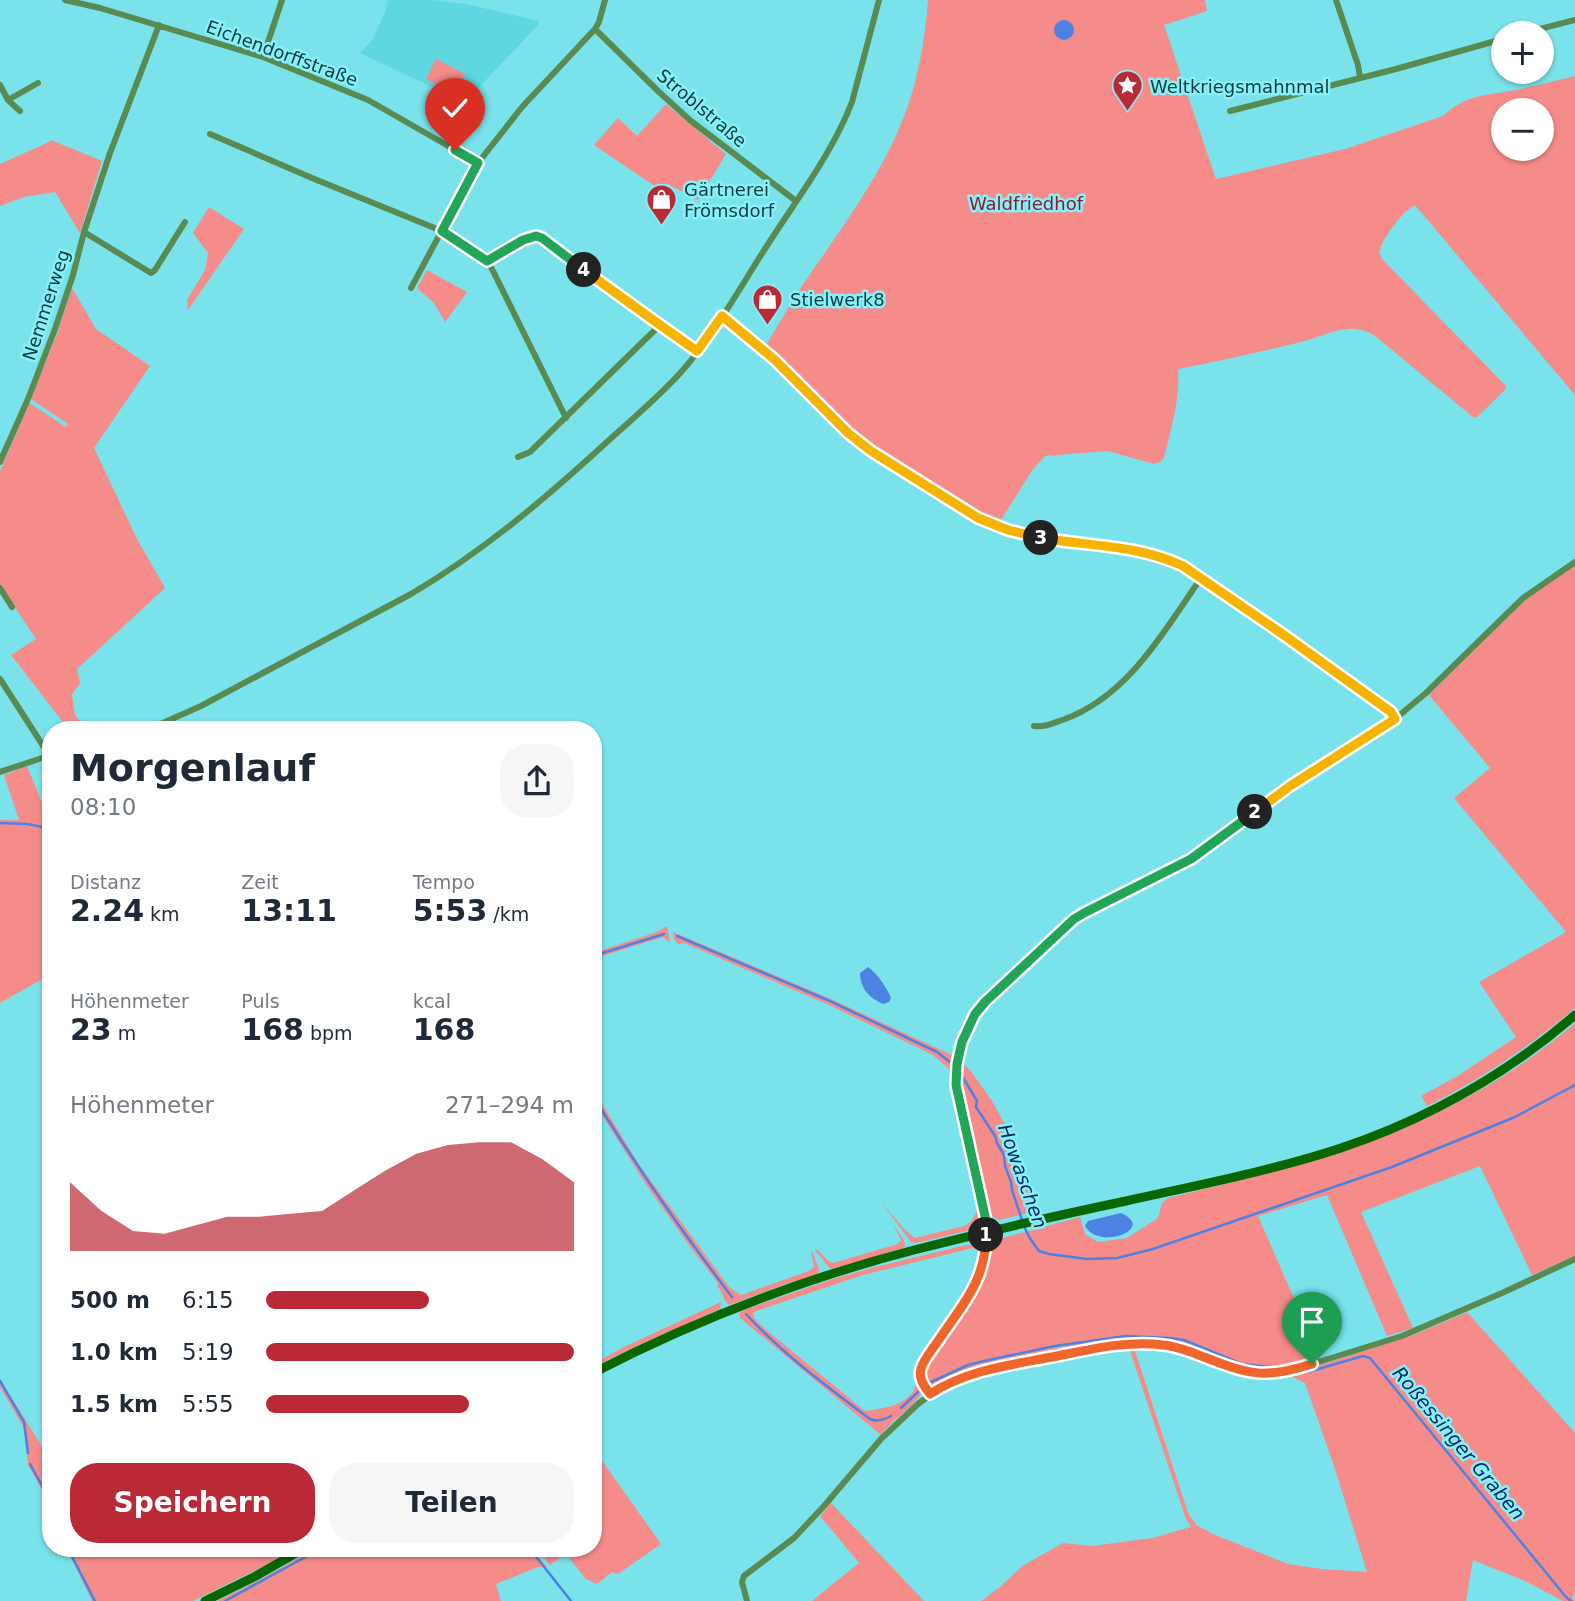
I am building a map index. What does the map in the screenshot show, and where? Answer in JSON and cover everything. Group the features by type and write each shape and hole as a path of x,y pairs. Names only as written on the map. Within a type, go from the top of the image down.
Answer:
{"street":[{"name":"Eichendorffstraße","path":"65,0 263,57 368,100 478,163"},
{"path":"263,57 282,0"},
{"path":"411,288 478,163 522,107 595,29 605,0"},
{"path":"167,721 201,706 411,594 478,551 531,510 681,372 722,316 828,150 848,113 879,0"},
{"path":"1336,0 1360,77"},
{"path":"1554,25 1575,20"},
{"name":"Nemmerweg","path":"0,462 55,329 110,153 159,25"},
{"name":"Stroblstraße","path":"595,29 691,121 796,201"},
{"path":"1230,111 1491,42"},
{"path":"8,100 38,83"},
{"path":"0,85 8,100 20,111"},
{"path":"209,134 442,231 487,261 566,418"},
{"path":"84,232 150,273 155,270 185,222"},
{"path":"487,261 530,237 542,238 697,351"},
{"path":"722,316 775,360 862,445 978,518 1032,537 1125,548 1153,554 1183,566 1391,712 1395,719"},
{"path":"517,457 530,452 660,325"},
{"path":"930,1394 922,1382 921,1369 975,1287 983,1263 985,1216 958,1098 956,1076 962,1042 985,1002 1074,919 1191,859 1290,786 1395,719 1426,693 1523,598 1575,562"},
{"path":"1034,726 1045,727 1073,716 1121,683 1146,656 1201,578"},
{"path":"0,588 12,607"},
{"path":"0,679 42,743"},
{"path":"0,772 42,758"},
{"path":"602,1369 682,1330 810,1280 913,1250 1224,1180 1341,1148 1389,1130 1450,1101 1534,1047 1575,1015"},
{"path":"747,1601 742,1582 744,1576 794,1538 881,1439 930,1394 951,1382 979,1372 1102,1347 1139,1344 1178,1348 1239,1370 1263,1374 1283,1373 1402,1336 1575,1259"},
{"path":"205,1601 289,1557"}],"shaded area":[{"path":"388,0 431,0 466,4 539,21 466,101 360,53 373,39"},
{"path":"1064,20 1071,23 1074,30 1071,37 1064,40 1057,37 1054,30 1057,23"},
{"path":"868,967 887,990 891,998 889,1002 878,1002 864,988 860,973"},
{"path":"1121,1213 1130,1219 1133,1225 1122,1235 1102,1237 1085,1226 1088,1221"}],"green space":[{"name":"Waldfriedhof","path":"928,0 1205,0 1207,11 1164,25 1216,179 1345,149 1443,116 1459,104 1474,98 1540,84 1554,84 1554,81 1575,76 1575,395 1415,205 1391,230 1380,253 1382,259 1506,386 1477,417 1473,417 1374,335 1359,329 1330,332 1286,346 1178,369 1174,414 1164,458 1160,462 1154,464 1108,451 1045,456 1033,469 999,523 872,449 852,434 765,347 799,290 865,193 893,142 907,109 922,48"},
{"path":"436,59 465,74 455,94 426,79"},
{"path":"666,104 726,154 698,200 668,184 659,189 594,145 618,118 637,136"},
{"path":"51,140 102,161 80,233 55,192 24,197 0,206 0,164"},
{"path":"209,207 244,229 188,310 187,300 205,270 208,253 193,233"},
{"path":"427,270 467,292 445,322 434,303 417,288"},
{"path":"72,288 96,329 150,366 94,448 137,539 165,588 77,669 80,683 72,694 75,715 80,721 62,721 11,655 36,639 0,585 0,471 29,404 66,427 68,424 31,399"},
{"path":"1575,565 1575,1008 1504,1062 1427,1106 1421,1096 1456,1077 1516,1037 1479,982 1566,932 1454,798 1490,768 1429,695 1524,601"},
{"path":"27,766 42,803 42,979 0,1003 0,820 19,820 4,775"},
{"path":"667,926 670,943 663,937 602,956 602,950 657,932"},
{"path":"673,932 831,999 954,1056 952,1079 948,1068 933,1055 829,1005 684,943 678,944"},
{"path":"1575,1023 1575,1256 1532,1275 1480,1166 1361,1212 1413,1328 1387,1336 1327,1195 1258,1216 1320,1358 1285,1369 1259,1370 1245,1368 1167,1342 1133,1341 979,1368 938,1386 932,1386 925,1379 930,1357 978,1285 992,1243 999,1239 1080,1217 1085,1234 1098,1242 1127,1238 1158,1218 1162,1203 1168,1198 1331,1154 1383,1136 1433,1114 1482,1089 1529,1059"},
{"path":"962,1063 992,1101 1013,1139 1037,1211 999,1220 992,1216 980,1181 959,1082"},
{"path":"602,1104 640,1166 729,1287 741,1295 806,1272 814,1266 812,1251 819,1269 818,1274 729,1305 717,1286 718,1283 647,1186 602,1115"},
{"path":"966,1148 980,1208 979,1221 970,1230 911,1242 881,1202 915,1238 971,1222 977,1211"},
{"path":"893,1224 904,1240 903,1248 833,1269 829,1268 815,1250 833,1263 898,1244 901,1240"},
{"path":"966,1245 980,1248 981,1260 978,1251 973,1248 863,1275 753,1313 754,1318 765,1329 865,1411 901,1402 920,1385 922,1392 919,1397 881,1435 740,1318 740,1312 746,1309 833,1279"},
{"path":"721,1302 720,1309 602,1363 602,1359"},
{"path":"1467,1312 1575,1433 1575,1593 1572,1597 1575,1601 1563,1601 1527,1582 1473,1560 1466,1601 981,1601 1022,1566 1063,1543 1092,1546 1152,1538 1191,1527 1186,1519 1129,1348 1134,1348 1188,1513 1196,1525 1288,1564 1367,1572 1305,1383 1289,1375 1416,1334"},
{"path":"0,1379 42,1447 42,1490 28,1465 24,1428 0,1387"},
{"path":"602,1461 661,1544 618,1574 612,1572 597,1584 586,1579 568,1557 602,1557"},
{"path":"831,1503 924,1601 812,1601 859,1563 820,1516"},
{"path":"71,1557 280,1557 193,1601 92,1601"},
{"path":"300,1557 538,1557 547,1567 538,1567 496,1584 501,1601 217,1601"},
{"path":"544,1557 562,1557 550,1565"}],"waterway":[{"name":"Howaschen","path":"0,823 42,827"},
{"name":"Howaschen","path":"602,953 664,934"},
{"name":"Howaschen","path":"677,936 832,1002 937,1052 955,1066"},
{"name":"Howaschen","path":"959,1071 1004,1155 1022,1220"},
{"name":"Howaschen","path":"1024,1226 1039,1251 1049,1254 1087,1259 1117,1258 1153,1249 1392,1167 1515,1117 1575,1085"},
{"path":"602,1110 660,1198 732,1297"},
{"path":"746,1314 789,1356 870,1419 880,1420 891,1416"},
{"name":"Roßessinger Graben","path":"931,1382 968,1365 984,1361 1055,1346 1126,1336 1184,1340 1242,1364 1279,1368"},
{"name":"Roßessinger Graben","path":"1300,1373 1363,1356 1370,1358 1571,1601"},
{"path":"0,1381 24,1422 28,1453"},
{"path":"901,1408 918,1392"},
{"path":"30,1464 42,1486"},
{"path":"72,1557 95,1601"},
{"path":"225,1601 305,1557"},
{"path":"536,1557 571,1601"}],"place":[{"name":"Weltkriegsmahnmal","path":"1127,113"},
{"name":"Gärtnerei Frömsdorf","path":"661,226"},
{"name":"Stielwerk8","path":"767,326"}],"route":[{"path":"455,150 478,163 442,231 487,261 530,237 542,238 697,351 722,316 775,360 862,445 959,507 996,526 1032,537 1125,548 1166,558 1183,566 1391,712 1395,719 1290,786 1191,859 1074,919 1002,985 975,1014 962,1042 956,1080 985,1216 985,1252 975,1287 932,1349 922,1366 920,1376 930,1394 951,1382 979,1372 1102,1347 1139,1344 1178,1348 1239,1370 1263,1374 1283,1373 1312,1364"}]}
